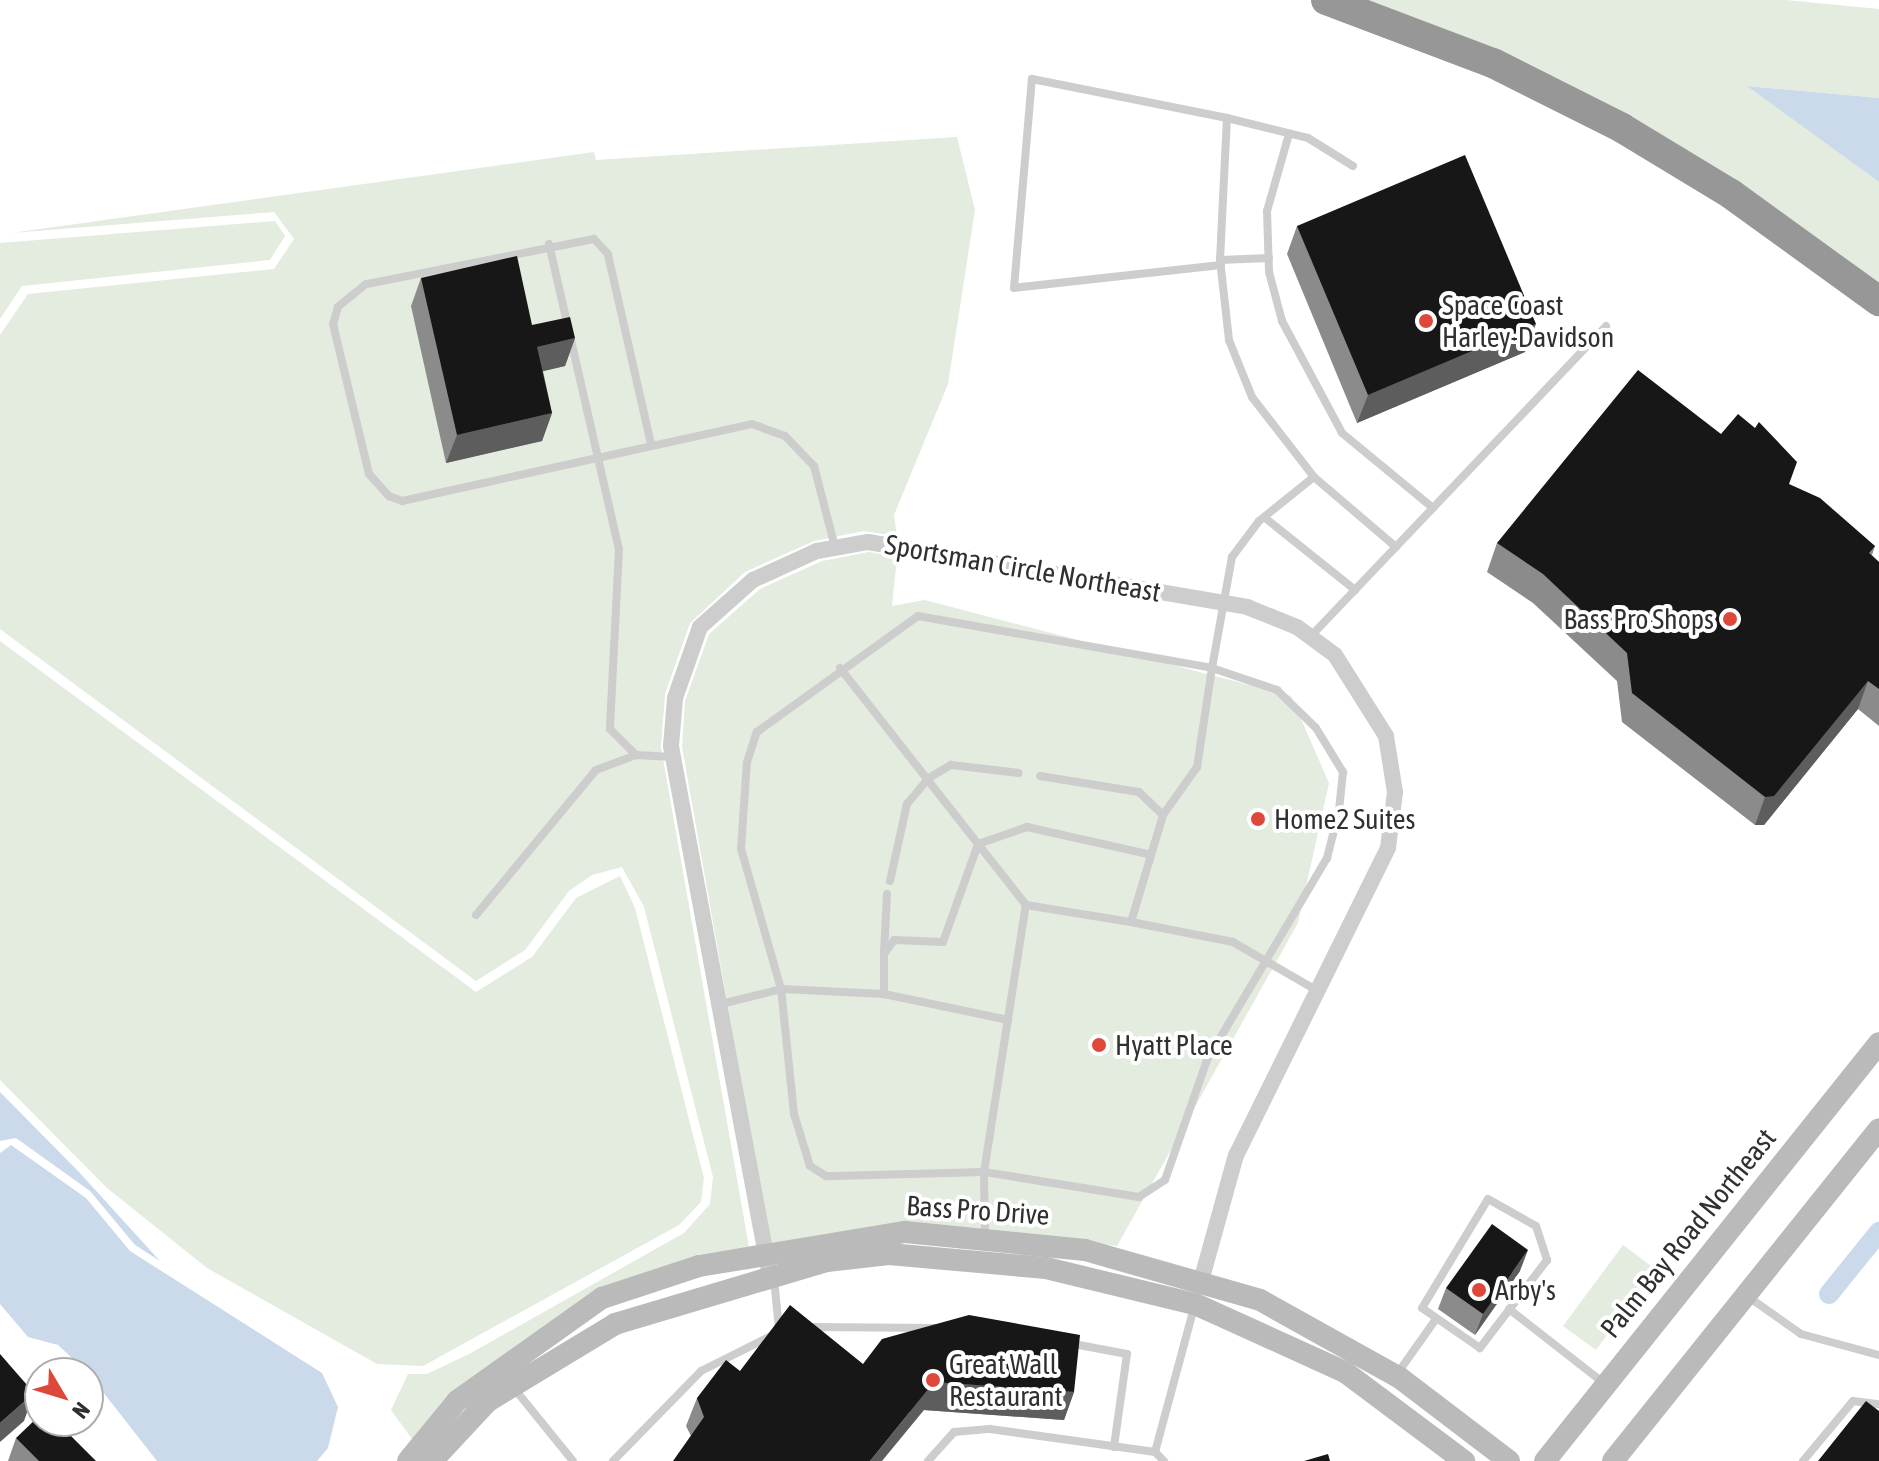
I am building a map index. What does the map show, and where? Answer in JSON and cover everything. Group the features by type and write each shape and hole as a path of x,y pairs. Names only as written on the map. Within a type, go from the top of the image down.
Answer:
{"highway":[{"path":"1326,0 1493,63 1622,128 1731,194 1879,301"}],"street":[{"name":"Sportsman Circle Northeast","path":"774,1278 764,1256 673,757 675,698 700,627 753,580 835,547 868,542 1247,607 1310,637 1364,694 1386,736 1395,792 1388,848 1236,1155 1198,1294"},
{"name":"Palm Bay Road Northeast","path":"1545,1461 1879,1043"},
{"path":"1613,1461 1879,1129"},
{"name":"Bass Pro Drive","path":"432,1461 504,1378 602,1298 699,1266 905,1232 985,1236 1137,1261 1345,1372 1464,1461"},
{"name":"Bass Pro Drive","path":"408,1461 457,1401 615,1324 774,1278 889,1254 1046,1268 1198,1294 1260,1300 1395,1376 1509,1461"}],"lane":[{"path":"1269,258 1014,288 1032,79 1227,118 1289,134 1353,166"},
{"path":"1227,118 1221,263 1229,340 1252,397 1314,477 1396,547"},
{"path":"1289,134 1267,211 1269,258 1282,321 1342,433 1433,508"},
{"path":"651,444 608,254 582,237 366,284 344,300 333,324 362,444 376,487 402,501 599,457 729,425 785,436 814,466 835,547"},
{"path":"549,244 619,549 606,708 620,746 636,755"},
{"path":"1310,637 1606,326"},
{"path":"1131,922 1148,854 1163,815 1197,767 1218,602 1232,557 1264,517 1314,477"},
{"path":"1264,517 1355,590"},
{"path":"918,616 1212,668 1277,690 1316,728 1343,772 1327,858 1207,1060 1165,1180 1154,1192 1139,1197 984,1172 826,1176 810,1166 794,1114 781,989 741,849 747,762 757,732 840,668 918,616"},
{"path":"840,668 1026,905 1233,942 1316,990"},
{"path":"476,915 596,770 636,755 673,757"},
{"path":"890,881 907,804 929,778 951,765 1019,773"},
{"path":"1040,776 1139,792 1163,815"},
{"path":"978,844 1027,827 1148,854"},
{"path":"884,954 894,940 943,942 978,844"},
{"path":"884,994 887,894"},
{"path":"985,1236 984,1172 1026,905"},
{"path":"717,1005 781,989 884,994 1008,1020"},
{"path":"1488,1199 1536,1226 1547,1260 1480,1348 1436,1319 1422,1308 1488,1199"},
{"path":"774,1278 780,1333"},
{"path":"1155,1452 1198,1294"},
{"path":"1746,1295 1801,1334 1879,1355"},
{"path":"1509,1309 1606,1385"},
{"path":"1395,1376 1436,1319"},
{"path":"801,1327 956,1329"},
{"path":"613,1461 701,1371 742,1344 790,1330"},
{"path":"1056,1341 1127,1354 1114,1447"},
{"path":"504,1378 573,1461"},
{"path":"1803,1461 1853,1401 1879,1404"},
{"path":"928,1461 954,1432 990,1429 1155,1452 1164,1461"}],"shaded area":[{"path":"1345,0 1786,0 1879,9 1879,98 1748,86 1879,182 1879,284 1800,235"},
{"path":"957,137 975,210 948,384 894,515 897,536 864,531 814,541 745,572 690,623 665,694 661,747 749,1247 696,1255 596,1289 448,1394 412,1439 391,1410 408,1374 427,1374 471,1353 684,1233 710,1204 713,1177 644,907 622,867 592,875 569,891 525,950 476,981 0,629 0,335 28,294 274,269 294,239 274,212 11,233 594,152 596,160"},
{"path":"275,221 285,236 270,260 22,286 0,319 0,243"},
{"path":"869,552 897,557 892,606 925,600 1291,696 1329,783 1298,923 1117,1246 904,1222 770,1244 682,747 685,701 709,634 760,589 822,561"},
{"path":"0,641 476,992 532,957 576,898 620,876 635,908 704,1178 701,1202 679,1225 423,1366 377,1364 207,1268 107,1188 0,1080"},
{"path":"1623,1245 1655,1269 1596,1350 1563,1326"}],"water":[{"path":"1747,86 1879,98 1879,182"},
{"path":"0,1092 160,1261 135,1245 90,1191 16,1138 0,1141"},
{"path":"11,1145 86,1198 130,1251 322,1373 338,1407 328,1448 317,1461 157,1461 104,1393 104,1357 71,1357 58,1345 28,1337 0,1304 0,1153"}],"building":[{"path":"1465,155 1536,324 1368,395 1297,226"},
{"path":"517,256 532,325 570,317 575,338 537,347 552,413 457,435 421,278"},
{"name":"Bass Pro Shops","path":"1638,370 1721,434 1738,414 1755,428 1759,422 1797,462 1789,484 1820,498 1875,546 1869,553 1879,562 1879,689 1868,681 1774,796 1765,797 1632,693 1627,653 1543,574 1497,543"},
{"name":"Arby's","path":"1492,1224 1528,1250 1483,1314 1446,1288"},
{"path":"790,1305 863,1364 882,1339 969,1315 1080,1335 1074,1392 934,1382 870,1461 673,1461 704,1417 697,1398 726,1360 740,1371"},
{"path":"0,1354 24,1382 24,1402 0,1423"},
{"path":"1866,1401 1879,1411 1879,1461 1818,1461"},
{"path":"24,1430 24,1437 72,1437 96,1461 39,1461 16,1438"},
{"path":"1328,1454 1330,1461 1304,1461"}],"waterway":[{"path":"1829,1294 1879,1232"}],"place":[{"name":"Space Coast Harley-Davidson","path":"1426,321"},
{"name":"Bass Pro Shops","path":"1730,619"},
{"name":"Home2 Suites","path":"1258,819"},
{"name":"Hyatt Place","path":"1099,1045"},
{"name":"Arby's","path":"1479,1290"},
{"name":"Great Wall Restaurant","path":"933,1380"}]}
